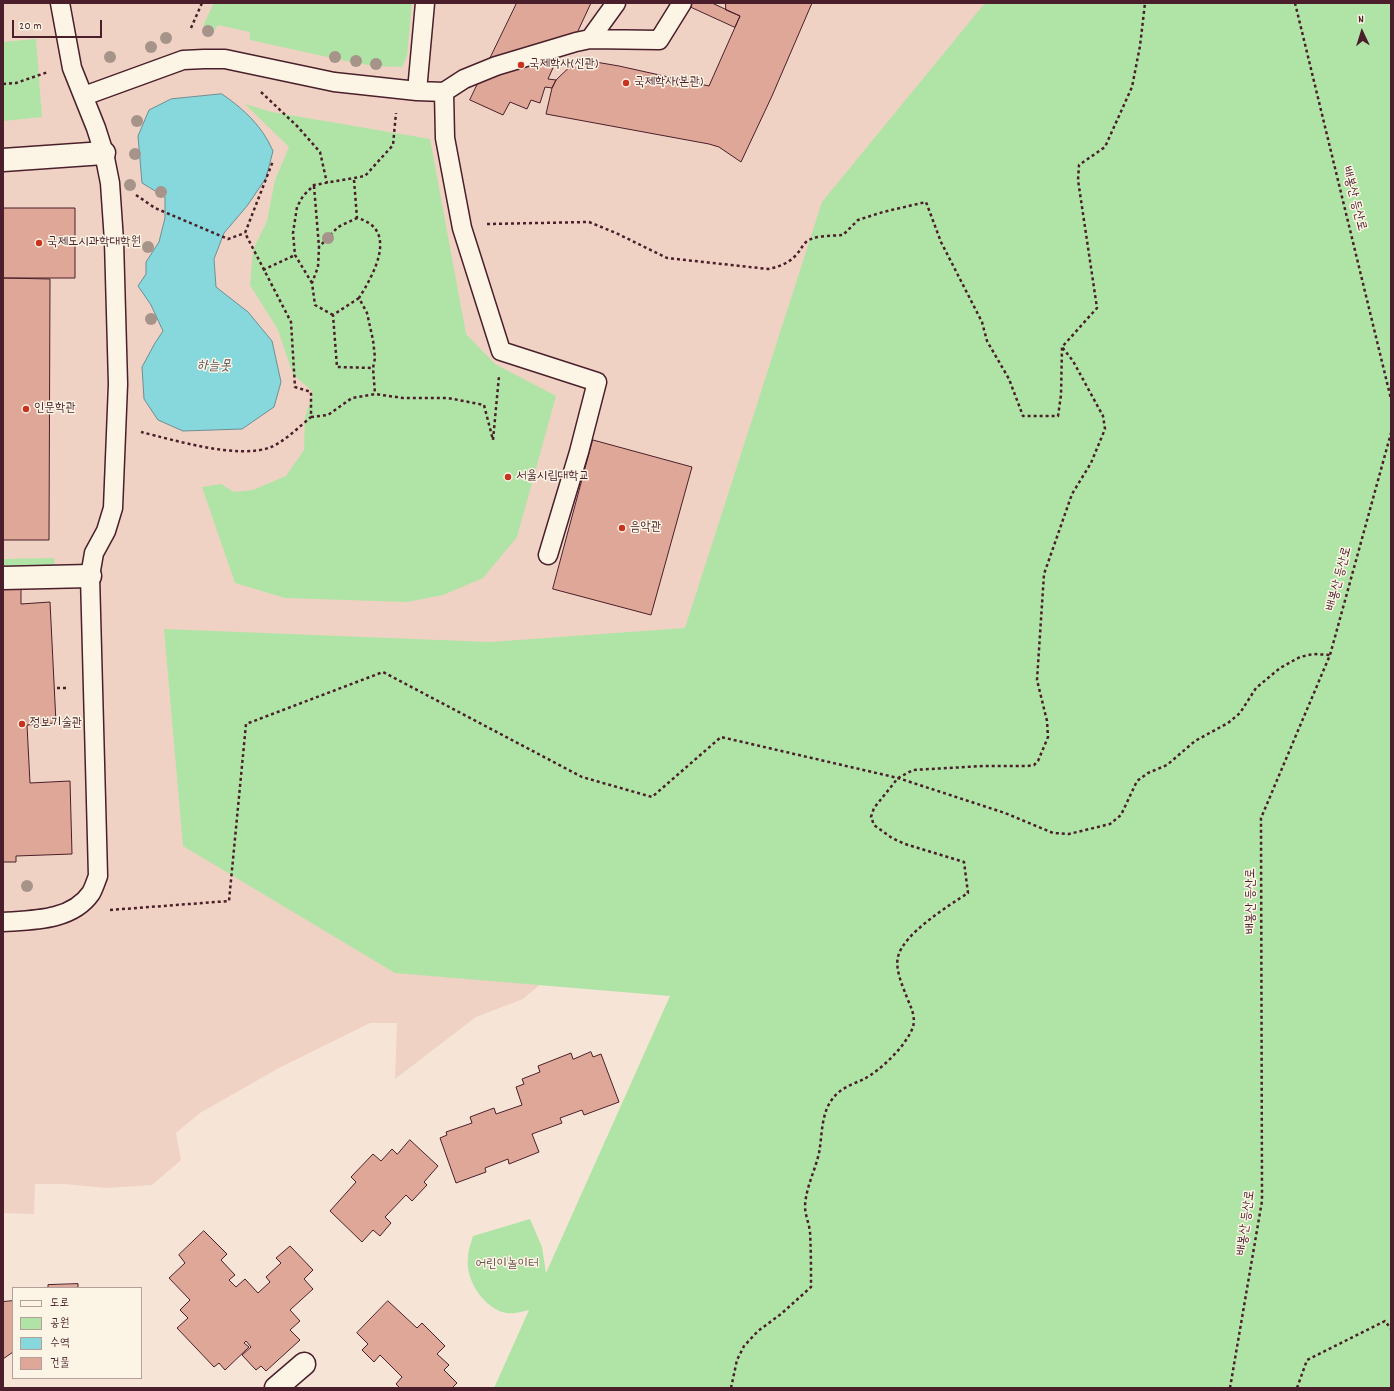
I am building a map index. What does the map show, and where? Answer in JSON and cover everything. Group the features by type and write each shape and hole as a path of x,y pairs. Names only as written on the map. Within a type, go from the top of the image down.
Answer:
{"street":[{"path":"3,160 104,153"},
{"path":"3,578 90,576"},
{"path":"276,1388 304,1364"}],"lane":[{"path":"3,922 46,919 64,914 91,893 98,876 90,576 94,553 106,531 113,508 118,384 114,241 110,183 104,153 84,96 72,68 60,3"},
{"path":"416,91 426,3"},
{"path":"590,39 616,3"},
{"path":"84,96 177,63 204,59 225,59 334,82 416,91 444,92 464,79 496,66 532,54 590,39 659,40 682,3"},
{"path":"444,92 445,138 462,228 501,351 597,382 579,452 548,555"}],"path":[{"path":"191,28 202,3"},
{"path":"481,225 589,222 616,233 667,258 768,269 778,267 787,262 796,255 806,242 822,236 843,235 858,220 882,212 926,202 941,242 982,322 987,341 1009,378 1023,416 1058,416 1061,395 1062,347 1097,308 1078,180 1079,165 1105,147 1132,87 1140,46 1144,3"},
{"name":"배봉산 등산로","path":"1295,3 1391,399"},
{"path":"3,84 16,83 54,70"},
{"path":"258,90 298,127 320,152 326,183"},
{"path":"333,315 315,305 312,283 295,255 293,233 297,207 303,196 314,185 354,180 365,176 393,145 396,112"},
{"path":"273,161 245,233 291,322 295,388 311,392 311,417"},
{"path":"354,180 357,218"},
{"path":"312,283 318,267 319,247 314,185"},
{"path":"155,208 228,238 245,233"},
{"path":"319,247 338,227 357,218 368,221 376,228 380,236 380,252 372,277 359,298 333,315"},
{"path":"263,270 295,255"},
{"path":"359,298 367,313 373,340 375,358 372,368 375,394"},
{"path":"333,315 337,368 372,368"},
{"path":"731,1388 737,1360 744,1346 758,1331 781,1314 811,1287 810,1230 805,1207 806,1193 819,1152 821,1126 824,1117 839,1092 865,1079 875,1071 905,1042 912,1027 913,1012 905,994 897,966 897,958 901,948 934,915 968,893 964,862 905,844 892,838 874,825 871,817 874,808 898,778 913,770 922,768 1034,765 1038,761 1046,744 1048,730 1038,680 1044,574 1070,500 1091,463 1105,429 1103,416 1072,361 1062,347"},
{"path":"117,425 208,447 243,452 271,447 311,417 328,415 352,398 375,394 403,398 448,398 484,405 494,440 501,351"},
{"name":"배봉산 등산로","path":"1230,1388 1262,1201 1261,818 1330,655 1391,433"},
{"path":"64,914 229,901 246,724 383,672 582,777 652,797 721,738 898,778 1005,813 1053,833 1069,834 1088,831 1110,824 1121,815 1137,781 1148,773 1167,765 1196,741 1228,723 1240,713 1256,688 1280,668 1307,655 1330,655"},
{"path":"1297,1388 1307,1360 1385,1320 1391,1329"}],"shaded area":[{"name":"서울시립대학교","path":"3,3 1155,3 739,1388 517,1388 514,1377 521,1366 533,1365 556,1340 556,1336 575,1294 582,1255 611,1185 626,1164 699,1107 741,996 750,960 719,951 680,966 644,974 613,973 562,966 523,999 476,1017 395,1079 397,1023 370,1023 279,1068 200,1113 176,1133 181,1160 152,1185 106,1188 64,1184 35,1184 34,1214 3,1213"}],"green space":[{"path":"214,3 412,3 407,56 402,67 374,66 250,40 250,32 218,25 212,34 203,32 204,24"},
{"name":"어린이놀이터","path":"985,3 1391,3 1391,1388 494,1388 529,1310 513,1313 502,1312 488,1304 476,1290 469,1274 468,1265 468,1252 473,1236 530,1219 542,1247 546,1273 670,996 395,973 183,846 164,629 490,642 685,628 822,202"},
{"path":"36,39 42,117 3,121 3,42"},
{"path":"245,104 272,112 430,139 466,334 495,364 556,396 517,537 483,578 443,595 407,602 285,598 235,583 202,487 221,484 234,492 253,490 286,476 304,450 305,417 313,392 293,374 278,330 250,285 253,250 267,221 275,180 289,147"},
{"path":"54,558 55,572 3,574 3,559"}],"water":[{"name":"하늘못","path":"222,94 252,119 264,134 273,151 266,178 247,206 224,233 214,259 216,287 248,312 272,341 281,382 274,407 242,429 183,431 158,420 144,399 142,367 163,331 151,305 138,286 146,274 146,262 159,242 165,218 165,197 142,183 138,136 149,110 171,99"}],"building":[{"name":"국제학사(신관)","path":"517,3 591,3 570,48 561,50 548,79 556,80 552,88 545,87 540,103 531,100 527,109 510,102 503,115 470,100"},
{"path":"682,3 712,3 740,16 735,27"},
{"name":"국제학사(본관)","path":"726,3 812,3 772,96 741,162 719,147 709,144 546,114 552,88 556,80 578,59 619,66 709,86 740,16 726,10"},
{"name":"국제도시과학대학원","path":"3,208 75,208 75,278 3,278"},
{"name":"인문학관","path":"3,278 50,279 49,540 3,540"},
{"name":"음악관","path":"593,440 692,467 651,615 553,589"},
{"name":"정보기술관","path":"21,587 21,604 50,602 56,723 27,725 30,783 70,781 72,854 16,856 16,862 3,862 3,588"},
{"path":"591,1052 593,1057 601,1054 619,1102 584,1115 582,1110 560,1118 562,1123 532,1134 539,1152 509,1164 508,1159 485,1168 486,1172 456,1183 440,1138 447,1135 446,1132 472,1123 470,1117 494,1108 496,1114 522,1105 516,1087 524,1084 522,1079 540,1072 538,1066 571,1053 573,1059"},
{"path":"410,1140 438,1166 424,1182 427,1185 412,1201 406,1195 385,1217 391,1223 380,1236 373,1230 362,1242 330,1211 356,1182 351,1177 373,1154 381,1161 392,1149 397,1154"},
{"path":"204,1231 227,1254 221,1260 235,1275 229,1280 236,1287 245,1279 258,1293 270,1282 266,1277 281,1263 276,1258 290,1246 313,1270 304,1279 313,1289 290,1310 300,1321 290,1330 300,1340 266,1371 261,1366 256,1370 242,1355 251,1347 246,1341 244,1343 249,1347 225,1370 219,1363 214,1367 177,1328 188,1318 180,1310 190,1300 169,1278 185,1263 179,1255"},
{"path":"78,1284 78,1287 48,1287 48,1285"},
{"path":"12,1301 12,1353 3,1359 3,1302"},
{"path":"388,1301 417,1328 422,1323 445,1346 437,1354 449,1365 444,1370 457,1383 452,1388 400,1388 396,1384 402,1377 380,1355 374,1362 362,1350 368,1344 357,1333"}],"place":[{"name":"국제학사(신관)","path":"521,65"},
{"name":"국제학사(본관)","path":"626,83"},
{"name":"국제도시과학대학원","path":"39,243"},
{"name":"인문학관","path":"26,409"},
{"name":"서울시립대학교","path":"508,477"},
{"name":"음악관","path":"622,528"},
{"name":"정보기술관","path":"22,724"}]}
